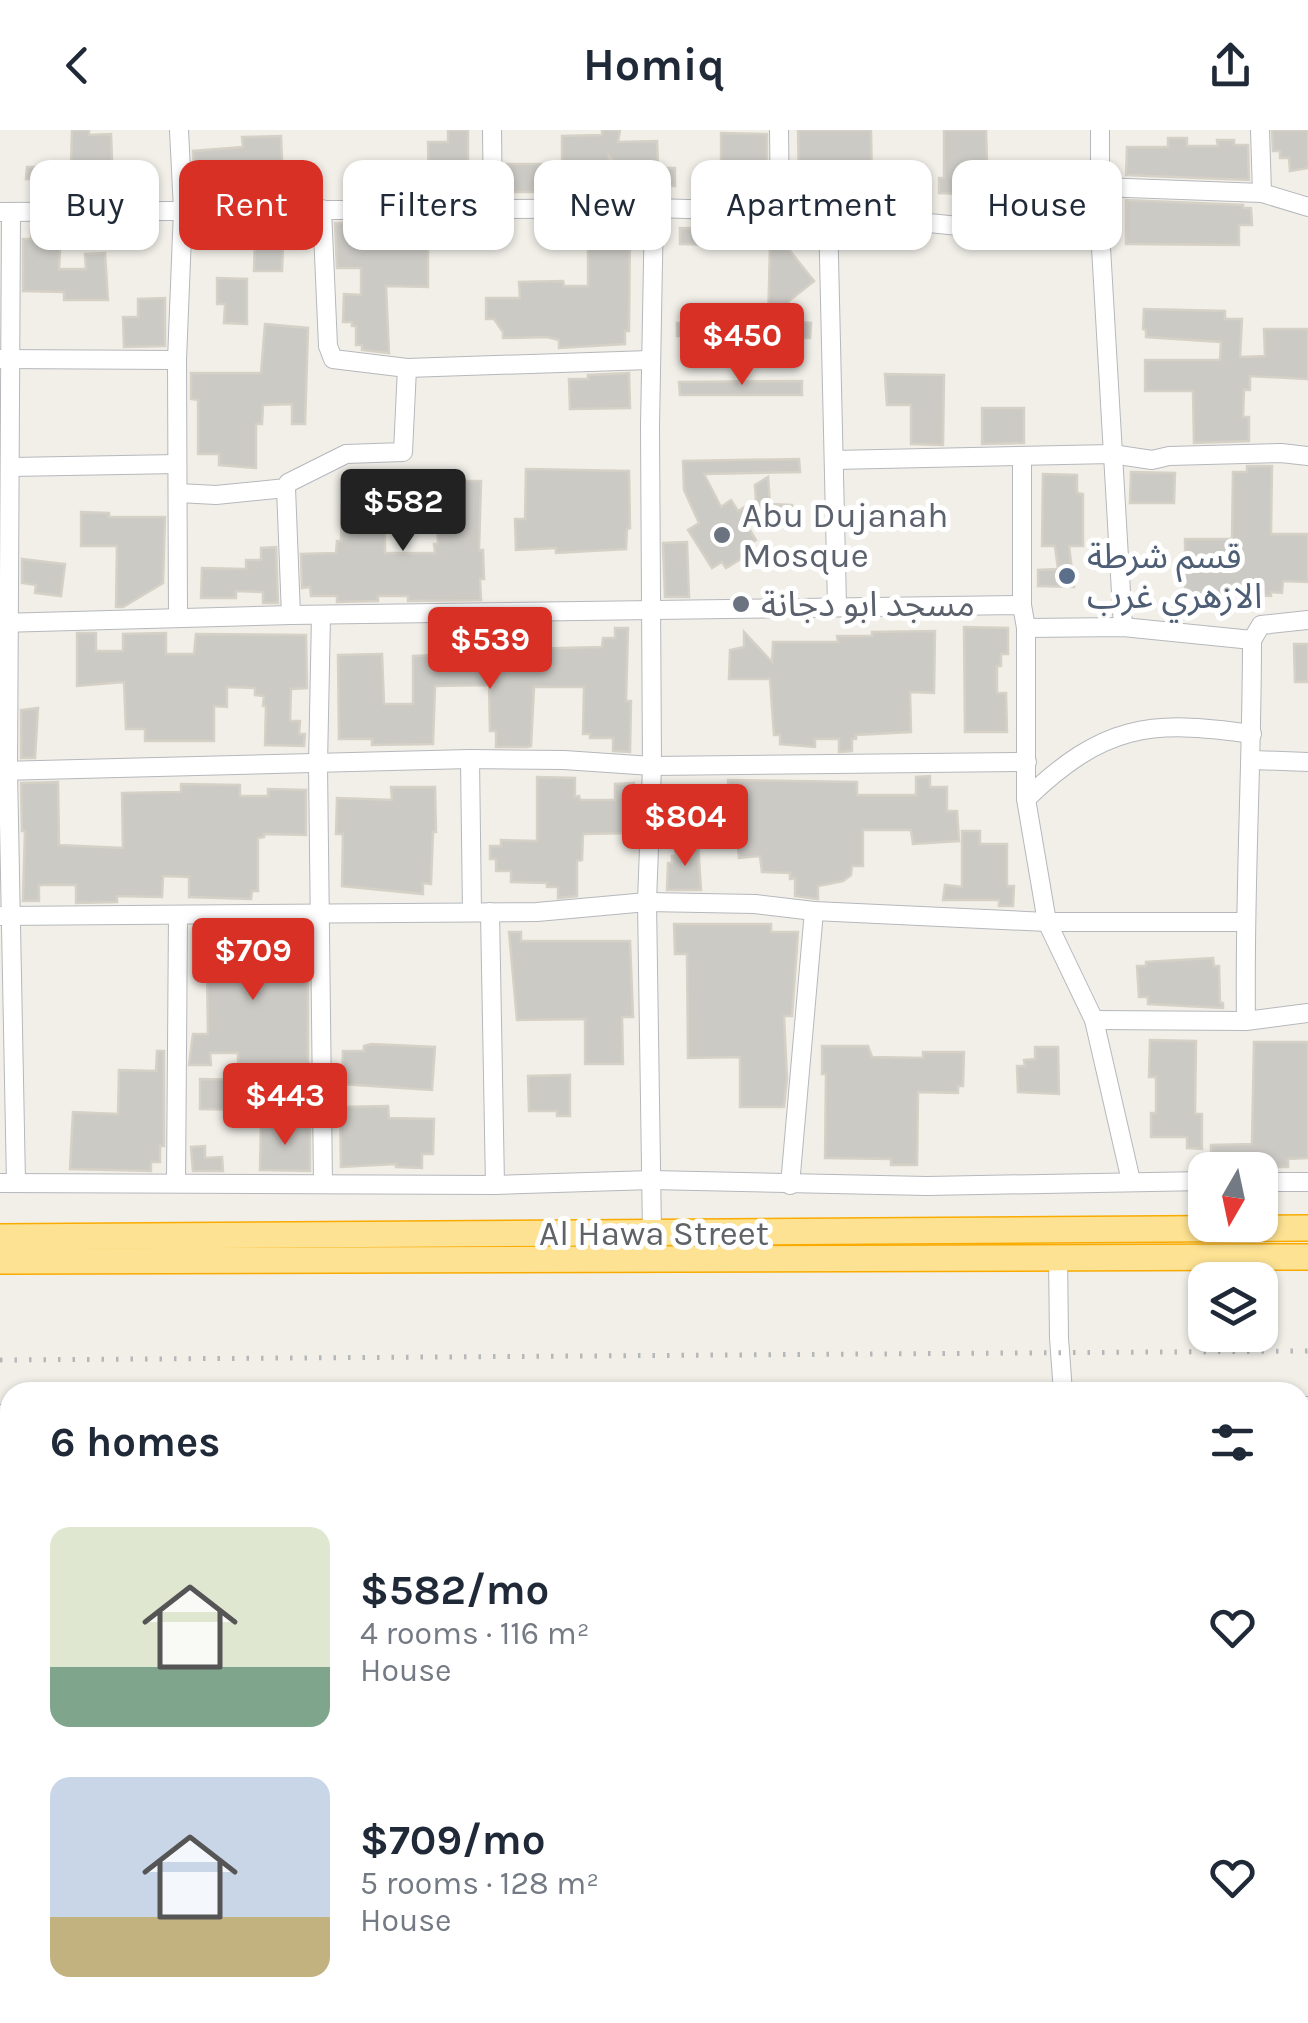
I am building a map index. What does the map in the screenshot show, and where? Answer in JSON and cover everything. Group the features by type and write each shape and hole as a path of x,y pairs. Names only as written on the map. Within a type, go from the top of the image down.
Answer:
{"highway":[{"name":"Al Hawa Street","path":"0,1237 1308,1228"},
{"name":"Al Hawa Street","path":"0,1261 1308,1257"}],"street":[{"path":"179,130 180,160"},
{"path":"492,130 492,160"},
{"path":"779,130 779,160"},
{"path":"1100,130 1101,160"},
{"path":"1260,130 1262,193"},
{"path":"1122,189 1262,193 1308,207"},
{"path":"179,210 6,212 4,359 11,467 4,771 8,1183 495,1185 652,1180 790,1185 1041,1185 1188,1181"},
{"path":"323,228 330,357 337,361 407,368 650,360"},
{"path":"178,618 177,360 181,250"},
{"path":"652,1233 647,902 652,766 649,610 653,250"},
{"path":"829,250 837,606"},
{"path":"1101,250 1123,627"},
{"path":"4,359 177,360"},
{"path":"291,615 288,483 346,454 404,452 407,368"},
{"path":"834,460 1112,454 1152,460 1169,456 1281,453 1308,456"},
{"path":"1022,457 1026,798 1047,922 1094,1020 1132,1181"},
{"path":"11,467 177,464"},
{"path":"178,493 216,496 286,488"},
{"path":"5,623 291,615 1022,606"},
{"path":"321,616 318,765 323,1184"},
{"path":"1246,1021 1244,922 1252,760 1252,640 1261,625 1308,620"},
{"path":"1026,628 1123,627 1252,640"},
{"path":"1026,798 1076,754 1122,735 1172,727 1252,734"},
{"path":"4,771 470,760 564,760 652,766 1027,762"},
{"path":"470,760 495,1185"},
{"path":"1252,760 1308,762"},
{"path":"4,916 537,912 647,902 754,904 814,912 1047,922 1244,922"},
{"path":"790,1185 814,912"},
{"path":"176,1183 178,915"},
{"path":"1094,1020 1246,1021 1308,1013"},
{"path":"1278,1182 1308,1182"},
{"path":"1058,1256 1062,1382"}],"building":[{"path":"72,130 89,130 89,135 111,134 112,160 71,160"},
{"path":"448,130 468,130 468,160 428,160 428,142 448,142"},
{"path":"602,130 620,130 618,142 657,141 658,160 613,160 609,156 609,160 562,160 562,136 602,135"},
{"path":"798,130 871,130 872,160 799,160"},
{"path":"944,130 986,130 987,160 952,160 952,194 939,193 939,178 944,178"},
{"path":"1272,130 1308,130 1308,168 1290,171 1289,158 1280,158 1280,151 1273,151"},
{"path":"721,133 767,134 767,160 721,160"},
{"path":"281,136 282,160 193,160 193,151 243,147 242,137"},
{"path":"1168,138 1187,138 1187,146 1218,146 1217,140 1248,145 1249,180 1126,175 1127,147 1168,147"},
{"path":"514,164 534,164 534,192 514,192"},
{"path":"671,168 675,168 675,186 671,186"},
{"path":"1126,200 1243,205 1251,208 1252,225 1239,225 1239,245 1126,244"},
{"path":"335,223 343,223 343,250 428,250 428,287 386,286 389,353 362,350 362,345 356,345 356,326 343,322 344,294 361,295 361,268 337,268"},
{"path":"680,228 691,228 691,244 680,244"},
{"path":"23,239 30,239 30,250 60,250 59,269 86,269 85,254 105,253 108,300 64,300 64,292 23,291"},
{"path":"255,250 283,250 282,271 254,271"},
{"path":"588,250 630,250 629,331 625,331 625,344 559,348 559,340 547,337 503,338 494,319 486,319 486,298 520,298 519,282 563,281 564,286 588,286"},
{"path":"770,250 789,250 814,281 789,301 788,321 811,323 810,338 677,336 677,323 768,324"},
{"path":"217,278 247,279 247,324 224,323 225,304 217,304"},
{"path":"165,298 165,346 124,347 123,317 138,317 138,299"},
{"path":"1144,309 1225,311 1225,319 1242,319 1240,357 1265,356 1264,329 1308,329 1308,379 1250,376 1250,390 1244,390 1243,417 1249,417 1249,441 1194,443 1193,391 1145,391 1145,360 1220,360 1221,342 1146,337"},
{"path":"265,324 308,328 305,424 292,424 292,404 263,405 262,424 256,424 256,468 219,465 219,454 198,454 198,400 191,399 191,373 261,373"},
{"path":"629,373 630,408 570,409 569,379"},
{"path":"885,374 944,375 943,445 911,444 911,405 887,405"},
{"path":"802,381 802,395 680,395 679,382"},
{"path":"982,408 1024,408 1024,443 982,444"},
{"path":"799,459 800,472 704,474 721,507 731,500 738,511 756,500 755,485 768,477 770,504 792,505 792,519 768,518 748,527 756,540 740,550 744,557 726,568 722,562 712,568 688,530 699,523 684,490 683,461"},
{"path":"1247,466 1272,466 1271,534 1308,534 1308,582 1283,581 1282,593 1271,592 1271,596 1185,592 1185,539 1232,539 1233,472 1247,472"},
{"path":"526,469 629,471 630,528 626,549 556,553 556,548 516,550 515,519 525,519"},
{"path":"1131,472 1175,473 1174,503 1130,503"},
{"path":"1043,474 1077,475 1077,493 1083,494 1083,546 1069,546 1074,587 1038,586 1038,570 1058,569 1055,546 1042,546"},
{"path":"436,481 481,481 481,600 408,601 408,596 378,596 378,601 337,602 337,596 311,596 310,587 302,588 301,554 336,553 337,541 341,541 342,505 355,506 361,498 385,499 385,553 435,553"},
{"path":"81,512 109,513 109,517 165,517 163,583 123,607 116,607 117,546 81,546"},
{"path":"687,542 689,597 665,597 663,543"},
{"path":"276,547 278,603 263,603 263,592 236,591 236,598 201,598 202,568 246,569 246,560 261,560 261,548"},
{"path":"22,559 65,564 61,596 35,593 36,585 22,583"},
{"path":"964,627 1008,628 1008,654 1001,654 1001,666 997,666 997,693 1006,693 1007,732 965,732"},
{"path":"615,628 628,628 626,701 631,701 630,752 613,751 613,738 590,738 590,734 583,734 584,687 534,687 531,746 527,747 496,747 496,731 490,731 489,685 435,686 433,744 372,745 372,739 339,739 338,655 382,654 384,704 413,704 413,656 502,652 502,639 524,639 523,649 602,647 603,638 615,638"},
{"path":"935,631 934,693 910,692 911,732 856,735 852,751 839,752 839,739 815,739 815,747 780,744 780,735 774,735 770,679 729,679 730,650 744,647 744,632 772,662 773,642 838,642 837,636 872,636 872,632"},
{"path":"77,633 96,633 96,651 123,651 123,634 166,633 166,654 194,654 196,634 306,635 307,688 291,689 290,721 300,721 299,734 305,734 304,746 265,745 264,696 255,695 255,688 227,687 227,707 214,706 214,741 145,741 145,729 126,729 124,682 77,686"},
{"path":"1294,644 1308,644 1308,682 1295,682"},
{"path":"38,708 35,758 21,758 21,710"},
{"path":"930,776 930,787 947,787 947,811 957,811 959,841 913,844 911,830 863,830 863,866 852,866 851,875 843,881 818,886 818,899 795,896 795,878 790,879 790,873 762,872 760,856 739,858 736,829 723,830 728,780 857,782 857,795 916,795 916,777"},
{"path":"537,777 575,778 575,797 580,800 615,800 615,784 634,783 635,833 583,834 582,860 577,861 577,896 558,898 558,887 547,887 547,883 511,882 511,871 496,871 496,859 490,859 490,846 501,846 501,840 537,841"},
{"path":"58,782 59,845 123,848 122,793 181,792 181,784 240,785 240,796 268,796 268,789 306,790 306,835 264,834 258,838 258,891 252,891 251,899 189,897 189,877 163,876 162,897 117,896 117,902 76,903 76,885 39,885 39,901 23,901 25,831 21,783"},
{"path":"391,787 435,787 431,884 423,883 423,894 342,886 343,834 336,834 337,798 392,800"},
{"path":"962,831 980,831 980,844 1007,844 1007,886 1014,886 1013,906 999,906 999,900 943,900 945,885 962,887"},
{"path":"698,844 701,890 667,890 668,863 676,856 675,845"},
{"path":"674,924 771,924 771,932 798,932 792,1016 784,1016 784,1107 740,1107 740,1057 688,1058 687,954 675,954"},
{"path":"509,932 521,932 521,941 630,941 633,1017 622,1017 623,1064 585,1064 585,1019 517,1020"},
{"path":"218,934 279,940 279,959 308,959 308,1062 238,1063 238,1053 210,1053 211,1065 189,1065 193,1034 208,1034 207,971 201,968 202,940 218,940"},
{"path":"1213,958 1214,966 1219,966 1223,1008 1148,1004 1148,997 1139,997 1137,966 1146,966 1146,962"},
{"path":"1150,1040 1196,1041 1195,1114 1202,1114 1202,1149 1187,1148 1187,1137 1151,1137 1156,1077 1149,1077"},
{"path":"1254,1042 1308,1042 1308,1158 1288,1159 1288,1167 1278,1167 1278,1152 1211,1152 1211,1145 1252,1144"},
{"path":"364,1046 435,1047 432,1090 342,1084 343,1051 364,1051"},
{"path":"822,1046 868,1046 872,1057 923,1058 923,1052 964,1052 963,1086 958,1086 958,1093 918,1092 917,1165 891,1165 891,1159 825,1158 826,1074 822,1074"},
{"path":"1035,1047 1058,1047 1059,1094 1018,1092 1017,1066 1025,1066 1024,1060 1035,1059"},
{"path":"157,1051 164,1051 164,1146 160,1146 160,1162 151,1162 151,1171 70,1169 73,1112 118,1114 119,1070 156,1071"},
{"path":"570,1075 570,1116 557,1116 557,1111 529,1111 528,1076"},
{"path":"200,1079 247,1080 247,1110 200,1109"},
{"path":"388,1106 389,1118 434,1119 433,1154 422,1154 422,1168 396,1164 341,1167 340,1107"},
{"path":"261,1124 310,1125 310,1171 260,1170"},
{"path":"205,1146 205,1158 222,1157 223,1171 193,1171 191,1147"}],"railway":[{"path":"0,1360 1308,1351"}],"place":[{"name":"Abu Dujanah Mosque","path":"722,535"},
{"name":"قسم شرطة الازهري غرب","path":"1067,576"},
{"name":"مسجد ابو دجانة","path":"741,604"}]}
